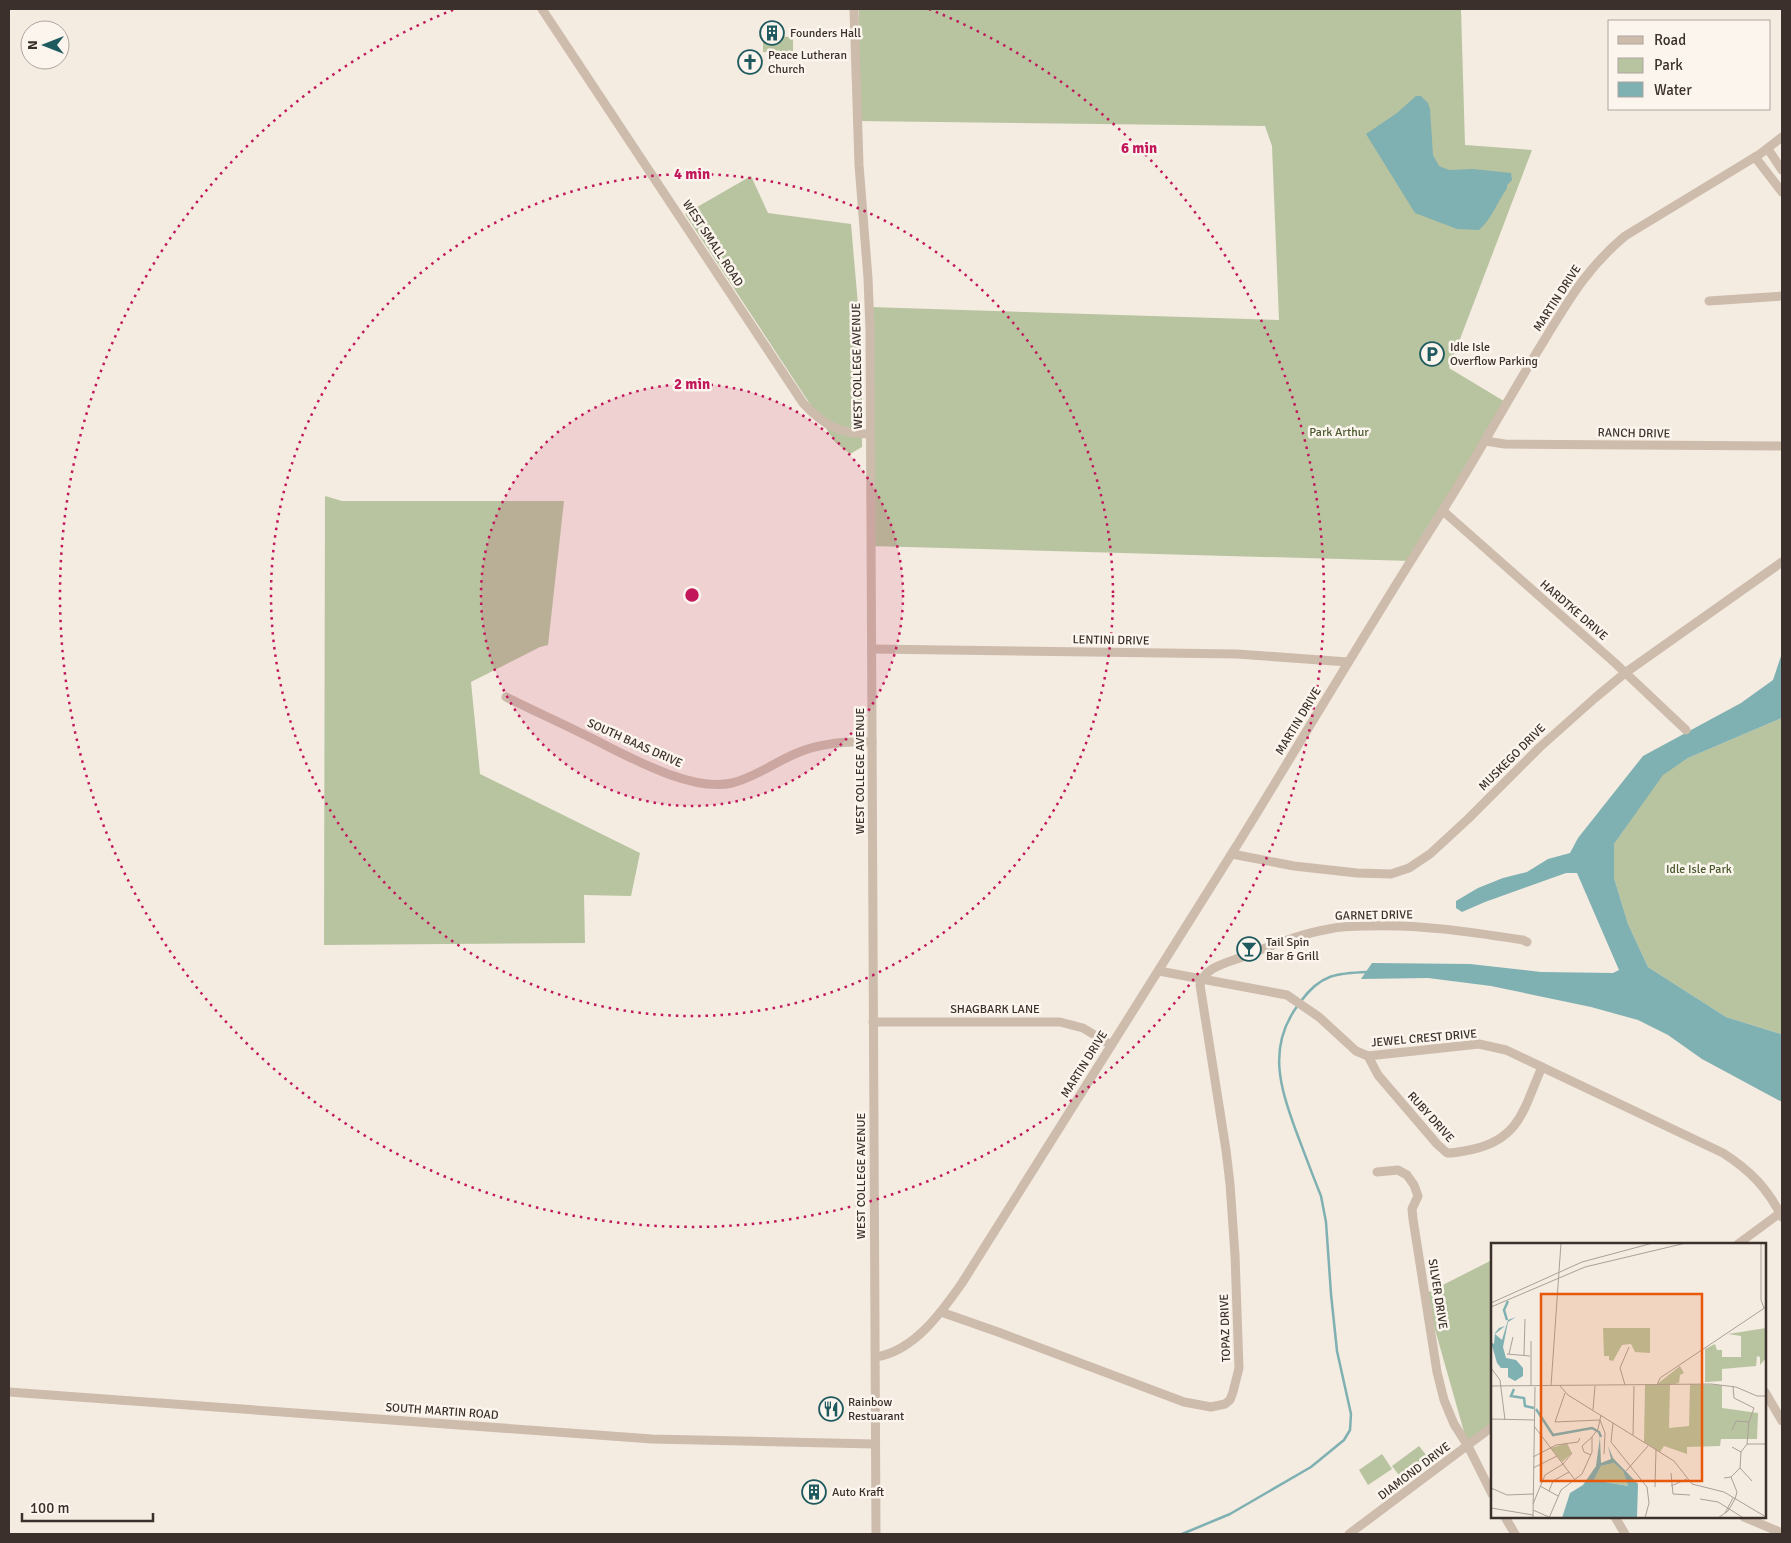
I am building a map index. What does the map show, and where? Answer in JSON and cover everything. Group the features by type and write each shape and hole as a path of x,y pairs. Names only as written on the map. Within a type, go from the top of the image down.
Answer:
{"street":[{"name":"WEST SMALL ROAD","path":"542,9 803,403 825,424 853,433 870,434"},
{"name":"WEST COLLEGE AVENUE","path":"854,9 859,165 869,314 876,1534"},
{"name":"MARTIN DRIVE","path":"876,1357 886,1356 904,1346 925,1328 941,1312 962,1283 1232,854 1348,662 1443,511 1578,286 1605,253 1625,236 1768,149 1782,136"},
{"path":"1768,149 1782,170"},
{"path":"1755,157 1782,192"},
{"path":"1709,300 1782,296"},
{"name":"RANCH DRIVE","path":"1485,441 1505,444 1782,446"},
{"name":"HARDTKE DRIVE","path":"1443,511 1625,673 1686,730"},
{"name":"MUSKEGO DRIVE","path":"1232,854 1294,866 1357,873 1391,874 1408,868 1430,854 1571,718 1625,673 1782,562"},
{"name":"LENTINI DRIVE","path":"872,649 1237,654 1348,662"},
{"name":"SOUTH BAAS DRIVE","path":"506,697 669,774 709,784 730,783 752,777 796,753 812,747 845,742 872,742"},
{"name":"GARNET DRIVE","path":"1201,980 1214,968 1285,941 1331,928 1381,925 1416,926 1494,935 1528,942"},
{"name":"JEWEL CREST DRIVE","path":"1159,971 1287,995 1320,1016 1344,1041 1368,1056 1479,1044 1506,1050 1731,1158 1751,1173 1764,1188 1781,1215"},
{"name":"TOPAZ DRIVE","path":"941,1312 1184,1402 1211,1408 1230,1400 1239,1368 1233,1229 1226,1150 1200,985 1201,980"},
{"name":"SHAGBARK LANE","path":"873,1022 1060,1022 1083,1028 1111,1045"},
{"name":"RUBY DRIVE","path":"1368,1056 1378,1075 1437,1144 1447,1153 1456,1153 1490,1145 1511,1131 1522,1112 1542,1067"},
{"name":"SILVER DRIVE","path":"1377,1172 1398,1170 1407,1175 1418,1193 1417,1202 1412,1209 1413,1219 1437,1372 1444,1400 1454,1424 1468,1446"},
{"path":"1739,1243 1781,1215"},
{"name":"SOUTH MARTIN ROAD","path":"9,1392 652,1439 875,1444"},
{"path":"1766,1394 1782,1422"},
{"name":"DIAMOND DRIVE","path":"1349,1534 1491,1428"},
{"path":"1468,1446 1491,1492"},
{"path":"1506,1518 1515,1534"},
{"path":"1616,1518 1624,1534"},
{"path":"1746,1518 1782,1533"}],"green space":[{"name":"Park Arthur","path":"859,9 1461,9 1465,145 1532,150 1449,368 1507,403 1412,561 870,546 869,307 1279,320 1272,146 1265,126 857,121"},
{"path":"763,36 793,37 793,53 763,52"},
{"path":"751,176 768,213 851,224 862,351 862,447 850,454 835,442 685,214"},
{"path":"325,496 342,501 564,501 548,645 540,647 471,682 480,774 640,853 631,896 584,895 585,943 324,945"},
{"name":"Idle Isle Park","path":"1782,718 1781,1034 1726,1017 1648,967 1628,924 1614,878 1614,844 1662,775 1688,758"},
{"path":"1491,1261 1491,1429 1468,1446 1425,1294"},
{"path":"1419,1446 1430,1460 1402,1479 1392,1466"},
{"path":"1382,1454 1392,1469 1368,1485 1359,1470"}],"water":[{"path":"1416,96 1421,96 1428,103 1430,109 1433,155 1439,166 1449,170 1473,169 1511,173 1512,180 1507,185 1491,216 1479,230 1457,229 1415,213 1366,134 1397,113"},
{"path":"1782,653 1782,718 1688,758 1663,775 1614,844 1614,878 1628,924 1648,967 1726,1017 1782,1033 1782,1102 1702,1059 1668,1035 1638,1020 1591,1007 1491,986 1428,978 1361,979 1372,963 1470,964 1541,972 1613,973 1619,970 1577,873 1566,873 1462,912 1456,908 1456,901 1478,888 1503,878 1527,872 1548,859 1570,853 1578,838 1643,756 1741,703 1773,680"}],"waterway":[{"path":"1301,1001 1308,992 1323,980 1338,974 1368,972"},
{"path":"1182,1534 1230,1514 1311,1467 1344,1440 1350,1430 1351,1414 1337,1351 1326,1222 1321,1196 1290,1115 1281,1083 1279,1067 1282,1036 1288,1021 1298,1005"}],"place":[{"name":"Founders Hall","path":"772,33"},
{"name":"Peace Lutheran Church","path":"750,62"},
{"name":"Idle Isle Overflow Parking","path":"1432,354"},
{"name":"Tail Spin Bar & Grill","path":"1249,949"},
{"name":"Rainbow Restuarant","path":"831,1409"},
{"name":"Auto Kraft","path":"814,1492"}]}
